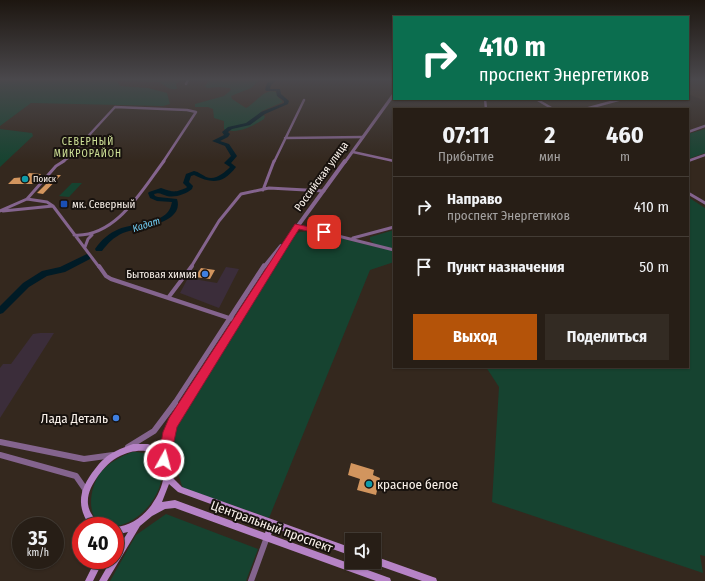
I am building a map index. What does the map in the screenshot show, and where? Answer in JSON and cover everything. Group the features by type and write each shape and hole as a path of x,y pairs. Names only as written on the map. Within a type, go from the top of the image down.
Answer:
{"main road":[{"path":"87,517 84,505 86,494 95,473 114,454 125,449 145,446 160,454 164,460 168,478 165,490 157,504 135,528 124,546"},
{"name":"Центральный проспект","path":"168,478 180,490 345,550"},
{"name":"Центральный проспект","path":"149,514 164,505 175,504 387,581"},
{"path":"124,528 133,526 141,521"},
{"path":"267,537 272,524"},
{"path":"381,562 433,581"},
{"path":"89,581 94,569"},
{"path":"103,581 110,569"}],"street":[{"path":"0,212 27,199 56,166 68,158 115,107"},
{"path":"85,247 88,239 94,233 126,211 173,149 196,112 187,110 118,107"},
{"path":"263,190 271,166 300,107"},
{"name":"Российская улица","path":"164,460 169,432 173,422 289,238 385,107"},
{"path":"689,132 705,126"},
{"path":"285,138 363,137"},
{"path":"353,152 393,160"},
{"path":"689,161 705,155"},
{"path":"168,298 191,268 219,221 237,198 246,192 263,190 301,188 324,191"},
{"path":"689,194 705,203"},
{"path":"27,199 47,202 53,206 106,276 111,279 238,320"},
{"path":"0,212 53,206"},
{"path":"298,226 393,250"},
{"path":"350,239 393,227"},
{"path":"74,235 85,236 94,233"},
{"path":"369,235 368,240 371,244"},
{"path":"125,449 154,431 164,420 265,265 289,238"},
{"path":"0,442 84,459 114,454"},
{"path":"0,455 76,476 85,489 84,505"},
{"path":"251,581 267,537"}],"shaded area":[{"path":"226,267 239,269 219,308 180,293 188,278 217,283"},
{"path":"54,333 0,418 0,368 3,364 11,364 33,334"}],"green space":[{"path":"0,107 25,107 0,126"},
{"path":"208,107 271,107 262,111 260,114 265,116 264,119 245,129 234,131 224,129 224,121 214,118 213,109"},
{"path":"0,129 32,133 33,136 0,167"},
{"path":"705,129 705,153 689,159 689,134"},
{"path":"72,183 82,183 69,197 59,196"},
{"path":"689,198 705,208 705,556 700,555 703,573 492,502 499,387 487,368 689,368"},
{"path":"393,230 393,249 374,244 370,240 370,237"},
{"path":"309,231 393,251 393,262 370,270 269,518 183,488 172,449 171,439 175,427 296,234"},
{"path":"132,452 148,455 158,462 162,473 160,486 154,499 144,511 131,521 124,524 124,517 95,517 91,508 91,498 96,480 104,468"},
{"path":"166,514 258,549 246,581 110,581 117,569 124,569 124,556 136,535"}],"building":[{"name":"Поиск","path":"29,173 41,174 36,180 40,180 36,184 8,184 14,178 26,177"},
{"path":"55,175 61,175 43,194 37,193"},
{"name":"Бытовая химия","path":"201,268 215,270 210,279 195,277"},
{"name":"красное белое","path":"351,463 374,470 373,475 380,478 376,495 357,490 360,479 348,475"}],"waterway":[{"name":"Кадат","path":"99,249 105,241 121,231 156,221 170,215 174,208 175,200 157,199 152,197 151,193 161,190 171,194 189,189 190,186 186,183 188,175 194,173 207,180 224,176 233,167 227,163 234,156 227,145 215,141 226,136 227,134 225,132 230,128 248,124 263,113 278,107"},
{"name":"Кадат","path":"0,311 26,285 45,273 62,270 87,257"}],"place":[{"name":"Поиск","path":"25,179"},
{"name":"мк. Северный","path":"64,204"},
{"name":"Бытовая химия","path":"205,274"},
{"name":"Лада Деталь","path":"116,418"},
{"name":"красное белое","path":"369,484"}],"district":[{"name":"СЕВЕРНЫЙ МИКРОРАЙОН","path":"88,146"}],"route":[{"path":"164,460 166,444 173,422 289,238 298,226 324,232"}]}
